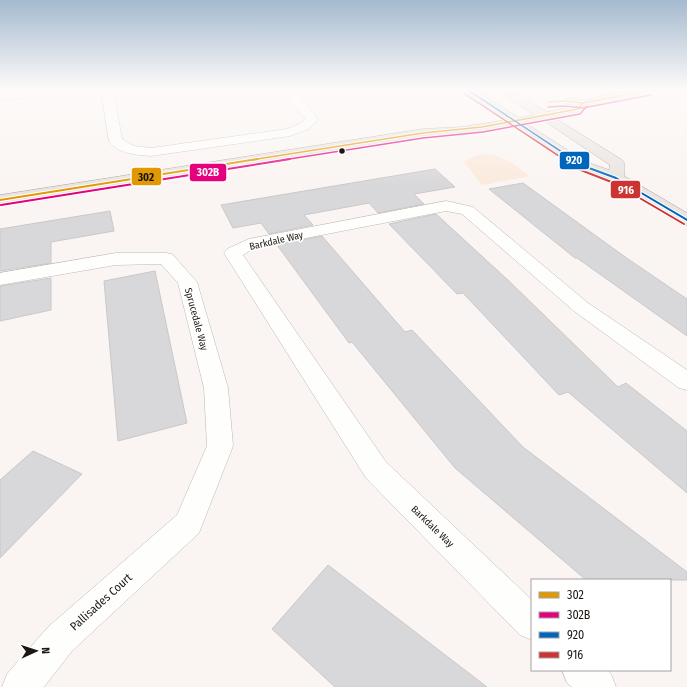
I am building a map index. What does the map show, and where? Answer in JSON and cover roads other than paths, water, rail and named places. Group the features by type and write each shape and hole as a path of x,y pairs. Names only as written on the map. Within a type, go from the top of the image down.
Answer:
{"main road":[{"path":"423,133 432,123 437,122"},
{"path":"0,200 423,133 449,133 516,122"},
{"path":"516,122 582,165 616,178 687,220"},
{"path":"555,122 617,163 616,178"}],"street":[{"path":"113,122 116,142 131,150 151,152 290,132 305,126 309,122"},
{"name":"Barkdale Way","path":"531,622 376,470 234,253 249,244 446,206 467,210 581,307 687,382"},
{"name":"Sprucedale Way","path":"0,279 116,259 166,258 187,282 216,388 220,446 188,524"},
{"name":"Pallisades Court","path":"20,687 60,639 188,524"},
{"path":"581,671 598,687"}]}
